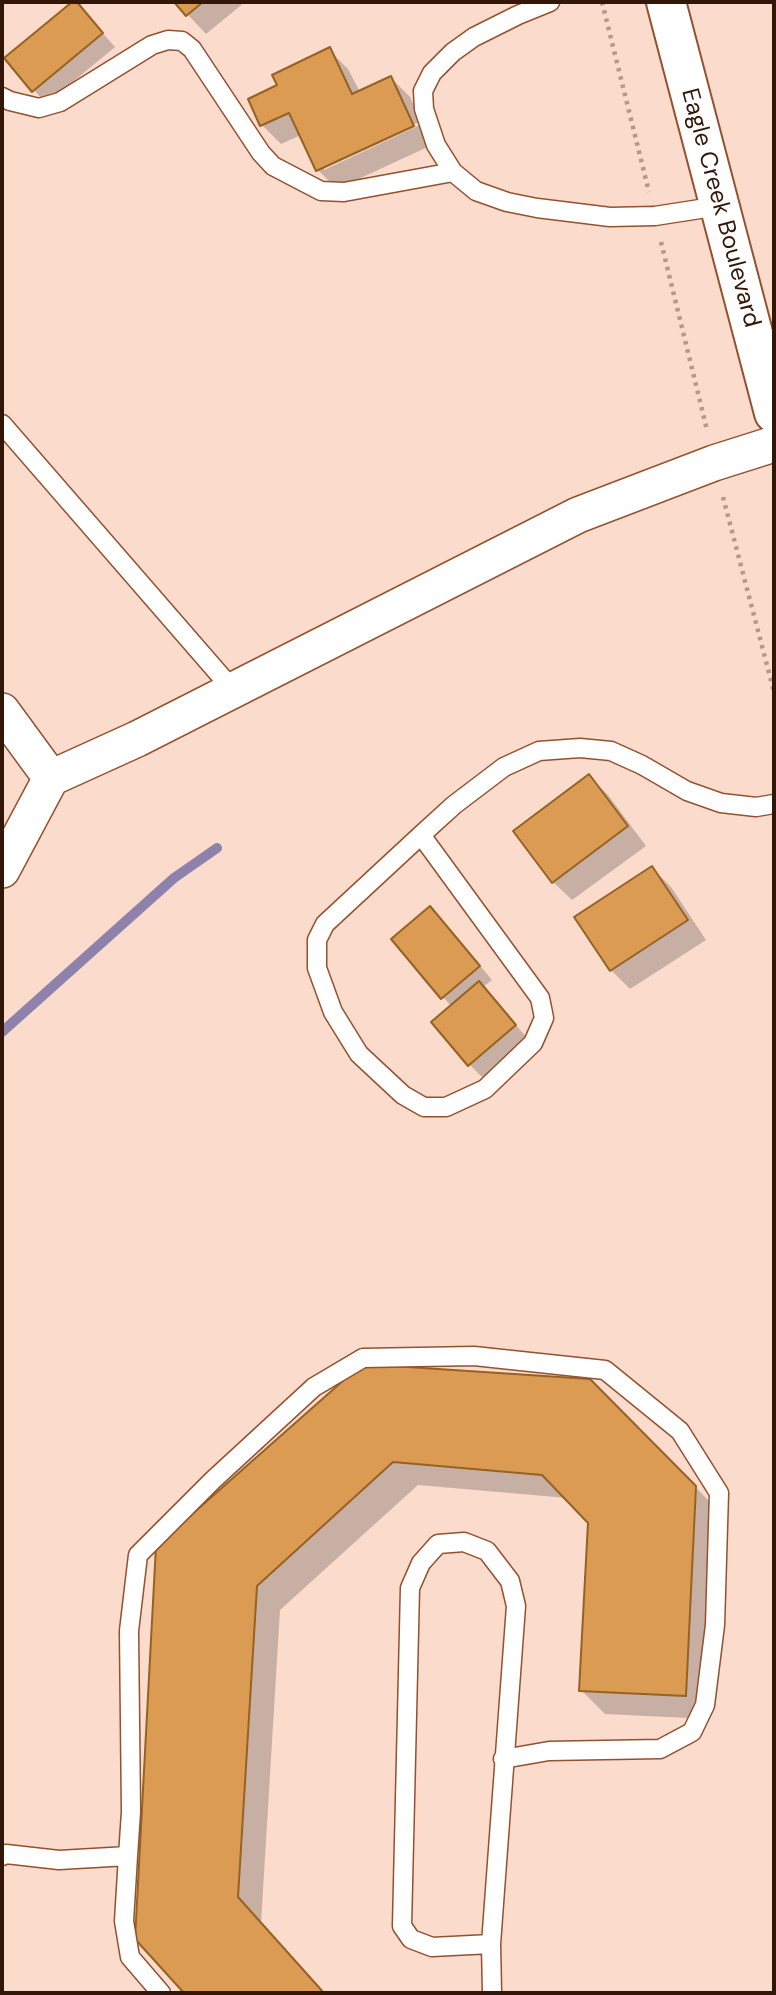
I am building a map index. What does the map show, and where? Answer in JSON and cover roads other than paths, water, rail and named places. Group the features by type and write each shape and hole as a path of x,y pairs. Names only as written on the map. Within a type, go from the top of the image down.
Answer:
{"street":[{"name":"Eagle Creek Boulevard","path":"666,2 774,413"},
{"path":"2,870 51,778 136,739 578,514 774,444"},
{"path":"2,710 51,778"}],"lane":[{"path":"550,2 474,37 453,52 432,73 423,91 424,109 436,145 453,172 476,191 507,202 537,208 610,216 654,216 719,206"},
{"path":"2,97 38,108 60,102 152,46 168,40 182,41 192,49 261,153 273,166 321,191 344,192 453,172"},
{"path":"2,424 233,690"},
{"path":"421,835 540,998 544,1018 533,1043 485,1089 446,1107 425,1107 403,1096 359,1054 333,1012 317,968 317,940 325,924 421,835 454,805 504,767 539,751 580,748 611,751 687,791 721,803 757,807 774,804"},
{"path":"161,1993 130,1957 124,1921 131,1812 129,1632 138,1555 213,1480 314,1387 363,1358 474,1356 605,1370 680,1431 719,1493 715,1625 705,1705 692,1732 660,1749 549,1751 503,1759"},
{"path":"491,1944 432,1947 411,1939 402,1926 411,1588 421,1563 438,1544 464,1542 487,1551 510,1581 516,1606 491,1944 492,1993"},
{"path":"2,1856 6,1854 59,1860 128,1856"}],"waterway":[{"path":"2,1032 174,878 217,848"}]}
